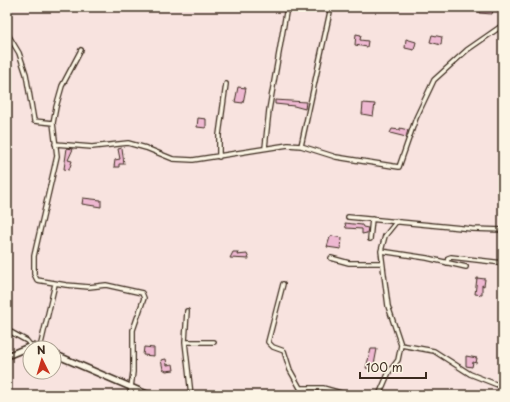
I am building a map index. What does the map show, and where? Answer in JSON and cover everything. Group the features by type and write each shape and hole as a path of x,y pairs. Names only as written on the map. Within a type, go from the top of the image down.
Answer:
{"street":[{"path":"265,148 269,110 286,7"},
{"path":"301,146 331,7"},
{"path":"56,144 92,147 128,143 146,148 173,159 193,160 288,145 301,146 336,157 399,167 416,118 434,80 467,50 503,24"},
{"path":"7,33 19,53 26,74 34,121 53,123"},
{"path":"81,50 62,86 53,123 57,156 34,256 34,274 37,280 55,284 90,287 106,285 142,293 144,298 133,330 132,388 130,395"},
{"path":"219,157 226,84"},
{"path":"348,218 372,218 472,229 503,230"},
{"path":"370,239 372,218"},
{"path":"379,395 389,372 398,360 401,345 388,306 381,251 385,236 397,221"},
{"path":"381,251 466,267"},
{"path":"447,263 448,258 451,257 503,263"},
{"path":"331,258 349,263 382,264"},
{"path":"43,340 55,284"},
{"path":"283,284 268,342 273,347 284,351 290,370 304,395"},
{"path":"187,311 185,342 191,395"},
{"path":"7,330 25,340"},
{"path":"185,342 214,342"},
{"path":"401,345 434,351 470,374 503,387"},
{"path":"7,356 22,350"},
{"path":"62,357 149,395"},
{"path":"301,388 323,388 348,395"}],"building":[{"path":"480,7 494,7 492,14 479,13"},
{"path":"356,34 361,35 360,40 368,41 367,47 355,45"},
{"path":"432,35 442,37 441,45 430,42"},
{"path":"406,39 416,42 414,50 405,48"},
{"path":"238,87 246,88 243,103 235,102"},
{"path":"275,100 306,102 305,109 275,104"},
{"path":"363,103 375,104 373,116 362,114"},
{"path":"198,118 206,119 206,128 197,127"},
{"path":"400,128 408,130 406,137 390,133 392,129 400,130"},
{"path":"67,148 73,149 68,160 72,161 69,170 64,169"},
{"path":"122,148 124,164 119,164 119,167 114,167 115,160 120,159 118,149"},
{"path":"83,198 101,200 101,207 82,204"},
{"path":"345,223 362,225 363,227 368,228 367,233 362,234 362,229 346,228"},
{"path":"330,237 342,238 341,249 327,247"},
{"path":"233,252 238,252 237,255 247,254 249,259 230,258"},
{"path":"477,278 485,279 484,286 482,285 482,295 475,294"},
{"path":"144,347 154,348 154,356 143,355"},
{"path":"371,349 377,349 373,370 366,368"},
{"path":"466,356 477,358 476,363 473,362 472,367 466,366"},
{"path":"166,359 167,365 173,364 174,370 166,371 163,369 161,360"}]}
